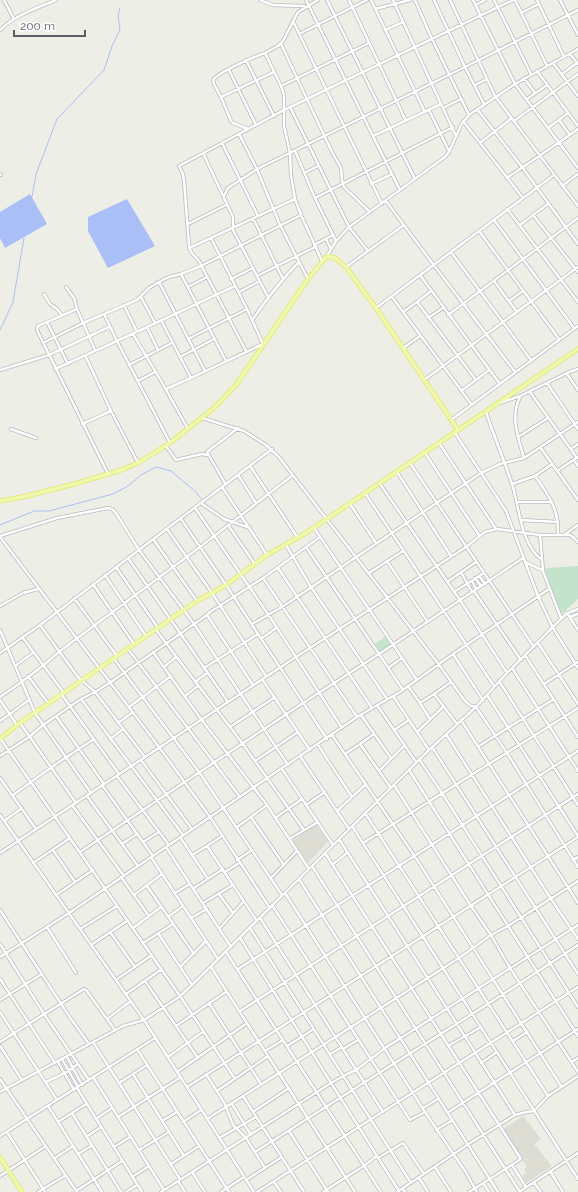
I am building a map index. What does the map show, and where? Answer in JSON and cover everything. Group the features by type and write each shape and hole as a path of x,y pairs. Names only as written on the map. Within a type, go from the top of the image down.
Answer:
{"main road":[{"path":"0,501 27,496 108,475 138,463 166,446 226,397 236,385 308,279 327,256 335,258 346,267 403,348 451,420 457,432"},
{"path":"0,738 197,601 226,585 254,563 314,528 578,349"},
{"path":"0,1157 22,1192"}],"street":[{"path":"4,0 14,19"},
{"path":"0,30 14,19 56,0"},
{"path":"260,0 273,5 305,6 318,0"},
{"path":"306,0 400,190"},
{"path":"327,0 415,179"},
{"path":"349,0 406,121"},
{"path":"299,34 367,0"},
{"path":"371,0 425,112"},
{"path":"393,0 456,136"},
{"path":"375,10 410,0"},
{"path":"415,0 432,39 470,115"},
{"path":"434,0 484,104"},
{"path":"450,0 495,96 578,206"},
{"path":"473,0 515,84 559,143 577,164 578,168"},
{"path":"476,5 485,0"},
{"path":"494,0 531,74"},
{"path":"246,351 217,294 189,248 184,181 183,174 179,166 290,107 514,0 547,66"},
{"path":"537,0 564,57"},
{"path":"560,0 578,35"},
{"path":"521,13 539,4"},
{"path":"249,129 231,121 213,80 246,60 265,53 281,44 297,13 305,6"},
{"path":"224,196 228,188 257,169 396,100 432,84 578,10"},
{"path":"293,21 365,172 382,204"},
{"path":"385,30 403,22"},
{"path":"281,86 369,43"},
{"path":"281,44 341,168 342,184 346,190 370,212"},
{"path":"327,256 336,241 349,227 440,161 449,152 463,121 477,109 524,78 578,49"},
{"path":"265,53 284,95 285,132 290,153 291,175 295,199 314,246 322,261"},
{"path":"562,74 577,64 570,54"},
{"path":"246,60 274,116"},
{"path":"553,63 578,96"},
{"path":"229,70 256,125"},
{"path":"508,178 539,155 570,135 578,127 537,71"},
{"path":"221,97 274,72"},
{"path":"514,121 578,74"},
{"path":"524,78 535,93"},
{"path":"475,85 487,80"},
{"path":"527,99 547,85"},
{"path":"443,108 461,99"},
{"path":"373,136 441,104"},
{"path":"290,107 349,227 368,251"},
{"path":"477,109 522,167 578,244"},
{"path":"429,110 449,152"},
{"path":"548,128 568,113"},
{"path":"480,142 512,118"},
{"path":"559,120 570,135"},
{"path":"463,121 523,198"},
{"path":"315,198 453,127"},
{"path":"239,134 257,169 280,225 308,279"},
{"path":"222,143 258,216"},
{"path":"295,150 315,198 336,241"},
{"path":"203,153 224,196 226,205 233,217 232,228 268,297"},
{"path":"304,173 318,166"},
{"path":"371,184 392,174"},
{"path":"562,186 578,174"},
{"path":"376,308 554,175"},
{"path":"189,248 295,199"},
{"path":"386,200 515,372"},
{"path":"520,225 548,204"},
{"path":"188,224 226,205"},
{"path":"507,209 578,302"},
{"path":"43,343 141,297 150,288 169,277 201,266 301,215"},
{"path":"533,215 577,268 578,272"},
{"path":"253,218 283,279"},
{"path":"448,315 578,218"},
{"path":"494,220 574,328"},
{"path":"346,267 404,225"},
{"path":"479,231 558,339"},
{"path":"257,276 333,235"},
{"path":"166,389 264,343 211,238"},
{"path":"326,239 331,249"},
{"path":"451,252 502,323 531,360"},
{"path":"253,320 268,297 299,262"},
{"path":"231,279 253,268"},
{"path":"424,380 577,268"},
{"path":"181,274 226,361"},
{"path":"420,275 500,384"},
{"path":"188,287 207,277"},
{"path":"239,292 260,281"},
{"path":"494,281 517,312"},
{"path":"159,282 205,371"},
{"path":"55,369 235,286"},
{"path":"66,287 74,298 77,309 95,350"},
{"path":"403,312 431,291"},
{"path":"509,301 523,291"},
{"path":"44,294 50,304 57,309 62,316"},
{"path":"141,297 155,323"},
{"path":"392,297 472,405"},
{"path":"417,302 476,380"},
{"path":"124,305 137,332"},
{"path":"428,318 443,308"},
{"path":"77,309 38,326 37,328 48,355 108,475"},
{"path":"188,339 247,309"},
{"path":"104,314 109,327 170,443"},
{"path":"161,320 190,378"},
{"path":"47,322 68,364"},
{"path":"451,420 558,339 578,326"},
{"path":"0,370 48,355 109,327"},
{"path":"147,327 158,350"},
{"path":"133,334 188,429"},
{"path":"403,348 420,336"},
{"path":"180,357 214,339"},
{"path":"129,365 172,343"},
{"path":"85,355 111,411 138,463"},
{"path":"497,404 530,392 578,369"},
{"path":"461,391 489,370"},
{"path":"138,381 156,372"},
{"path":"567,373 578,390"},
{"path":"547,383 578,429"},
{"path":"530,392 577,457 557,471"},
{"path":"520,396 515,414 518,438 524,458"},
{"path":"82,424 111,411"},
{"path":"486,412 512,484 524,533 531,548 542,560"},
{"path":"202,418 224,426 238,428 272,449 439,664 465,701 476,707 507,753 578,867"},
{"path":"518,438 548,418"},
{"path":"252,624 282,607 481,473 504,463 524,458 578,422"},
{"path":"207,455 208,451 238,428"},
{"path":"11,429 36,438"},
{"path":"457,432 481,473 506,511 538,596 553,628 577,663 578,668"},
{"path":"440,443 496,529"},
{"path":"571,450 578,444"},
{"path":"166,446 176,460 202,454 207,455 226,485"},
{"path":"540,447 578,500"},
{"path":"0,653 23,638 272,449"},
{"path":"425,453 479,535"},
{"path":"574,460 578,466"},
{"path":"410,463 534,647"},
{"path":"512,484 535,476 552,464"},
{"path":"250,466 298,538"},
{"path":"397,472 451,556"},
{"path":"0,697 22,682 95,624 200,547 213,535 293,475"},
{"path":"238,476 256,503"},
{"path":"535,476 552,502 558,522 558,535"},
{"path":"380,484 460,600 507,673"},
{"path":"222,487 267,555"},
{"path":"365,493 494,686"},
{"path":"517,502 552,502"},
{"path":"202,503 218,515 231,522 250,529"},
{"path":"350,504 376,543"},
{"path":"288,765 194,624 139,550 112,509 108,508 57,518 0,536 38,589 100,668 210,817 237,860 291,934 410,1120 425,1112"},
{"path":"195,508 268,614 342,728"},
{"path":"181,519 327,739"},
{"path":"521,520 558,522"},
{"path":"228,525 254,563"},
{"path":"563,535 578,525"},
{"path":"314,528 417,680"},
{"path":"166,529 212,593 266,676"},
{"path":"1,851 72,806 339,628 388,599 466,547 479,535 488,530 496,529 540,535 563,535 573,537 578,542"},
{"path":"540,535 543,570 561,618"},
{"path":"0,756 81,699 95,692 139,663 220,605 278,568 320,537"},
{"path":"153,539 197,601"},
{"path":"286,545 311,587 387,699"},
{"path":"306,547 403,690"},
{"path":"369,573 403,551"},
{"path":"128,558 228,702"},
{"path":"524,560 543,570"},
{"path":"80,852 427,621 524,560"},
{"path":"387,562 427,621"},
{"path":"447,582 476,562"},
{"path":"116,567 136,594 176,657 243,744 304,830"},
{"path":"278,568 372,708"},
{"path":"460,572 521,660"},
{"path":"454,592 484,573"},
{"path":"105,575 147,636"},
{"path":"479,576 485,584"},
{"path":"263,578 357,717"},
{"path":"475,578 481,586"},
{"path":"472,581 474,591"},
{"path":"93,584 134,645"},
{"path":"0,606 23,593 38,589"},
{"path":"0,957 69,913 327,739 357,717 403,690 549,589"},
{"path":"74,598 95,624 125,672 199,772 271,878 306,925 436,1130 465,1171 477,1192"},
{"path":"0,1092 115,1030 144,1020 180,996 432,746 476,707 494,686 553,628 561,618 578,608"},
{"path":"568,613 578,630"},
{"path":"570,617 578,614"},
{"path":"207,615 253,685"},
{"path":"40,625 82,681 95,692 145,757"},
{"path":"261,639 276,628"},
{"path":"0,632 8,647 34,713 91,793"},
{"path":"204,668 258,634"},
{"path":"23,638 44,665 118,775 169,845"},
{"path":"538,643 578,704"},
{"path":"128,649 240,797"},
{"path":"15,666 34,652"},
{"path":"153,652 201,719 267,805 297,851 311,867 376,966 519,1192 578,1153"},
{"path":"453,654 483,700"},
{"path":"525,655 578,737"},
{"path":"164,667 176,657"},
{"path":"388,668 402,658"},
{"path":"544,684 577,663"},
{"path":"512,668 578,771"},
{"path":"195,682 207,673"},
{"path":"28,676 48,704"},
{"path":"129,707 171,676"},
{"path":"262,679 310,750"},
{"path":"499,681 578,804"},
{"path":"420,703 451,682"},
{"path":"185,696 198,686"},
{"path":"408,686 430,719"},
{"path":"434,694 457,724"},
{"path":"187,1087 532,867 578,836 487,695"},
{"path":"393,696 429,750"},
{"path":"230,727 275,697"},
{"path":"81,699 184,835"},
{"path":"479,746 554,699"},
{"path":"0,700 29,737 76,803"},
{"path":"0,721 29,700"},
{"path":"378,705 416,762"},
{"path":"417,732 444,706"},
{"path":"363,843 534,735 565,716 571,714 578,708"},
{"path":"118,723 133,712"},
{"path":"361,715 392,758"},
{"path":"56,716 127,821 143,842 162,874 218,959"},
{"path":"394,730 409,720"},
{"path":"461,720 578,903"},
{"path":"110,739 123,729"},
{"path":"255,761 298,732"},
{"path":"346,754 374,734"},
{"path":"446,734 578,939"},
{"path":"332,735 394,824 561,1086"},
{"path":"0,738 162,969 235,1079"},
{"path":"13,796 94,739"},
{"path":"360,744 391,788"},
{"path":"318,745 352,797"},
{"path":"379,771 405,745"},
{"path":"432,746 578,974"},
{"path":"238,969 578,751"},
{"path":"300,756 349,829"},
{"path":"419,759 578,1007"},
{"path":"141,760 192,829"},
{"path":"282,769 333,845"},
{"path":"409,770 537,972 577,1030 578,1036"},
{"path":"1,780 36,829"},
{"path":"337,811 366,784"},
{"path":"394,785 578,1072"},
{"path":"306,805 324,792"},
{"path":"240,1011 578,794"},
{"path":"87,796 138,866"},
{"path":"275,818 302,799"},
{"path":"237,827 267,805"},
{"path":"72,806 98,841 149,916"},
{"path":"4,821 22,808"},
{"path":"366,813 548,1096"},
{"path":"0,816 144,1020 254,1192"},
{"path":"251,817 284,865"},
{"path":"289,839 318,822"},
{"path":"352,826 578,1180"},
{"path":"143,842 159,832"},
{"path":"122,844 137,834"},
{"path":"192,855 222,836"},
{"path":"180,837 208,879"},
{"path":"33,863 70,838"},
{"path":"339,839 406,947 515,1115"},
{"path":"207,846 257,921"},
{"path":"166,847 231,947"},
{"path":"53,850 75,882"},
{"path":"237,860 252,850"},
{"path":"271,878 297,851"},
{"path":"332,865 347,852"},
{"path":"325,853 521,1159 469,1192"},
{"path":"573,860 578,857"},
{"path":"225,872 240,863"},
{"path":"194,888 223,869"},
{"path":"56,895 93,870"},
{"path":"134,895 162,874"},
{"path":"299,879 451,1121 498,1192"},
{"path":"207,1119 426,978 444,968 491,935 521,918 578,881"},
{"path":"175,893 190,884"},
{"path":"203,903 233,885"},
{"path":"147,886 194,954"},
{"path":"220,894 233,914"},
{"path":"219,929 244,901"},
{"path":"80,929 117,906"},
{"path":"168,917 183,906"},
{"path":"133,928 161,907"},
{"path":"191,918 207,908"},
{"path":"0,910 89,1044"},
{"path":"260,918 383,1112"},
{"path":"91,945 127,920"},
{"path":"143,943 173,924"},
{"path":"161,1192 331,1083 357,1070 370,1058 385,1048 447,1010 578,925"},
{"path":"46,927 76,974"},
{"path":"250,928 411,1183"},
{"path":"110,932 135,967"},
{"path":"158,933 192,985"},
{"path":"240,938 398,1191 515,1115 534,1111 548,1096 578,1076"},
{"path":"180,967 206,941"},
{"path":"0,944 44,1014 89,1080"},
{"path":"255,1152 379,1072 503,995 578,945"},
{"path":"226,952 381,1192"},
{"path":"116,980 152,955"},
{"path":"211,966 355,1192"},
{"path":"126,994 162,969"},
{"path":"0,1000 42,974"},
{"path":"0,979 56,1063 76,1088 142,1192"},
{"path":"145,981 198,1058"},
{"path":"257,1192 578,988"},
{"path":"0,1042 83,989 85,989 115,1030"},
{"path":"176,1026 227,991"},
{"path":"107,1019 131,1001"},
{"path":"209,1003 261,1084"},
{"path":"0,1012 57,1100"},
{"path":"177,1072 247,1024"},
{"path":"448,1046 481,1027"},
{"path":"287,1046 314,1029"},
{"path":"447,1113 577,1030"},
{"path":"168,1057 204,1031"},
{"path":"512,1041 527,1032"},
{"path":"0,1136 155,1038"},
{"path":"265,1051 283,1040"},
{"path":"330,1054 358,1040"},
{"path":"93,1042 171,1164 185,1192"},
{"path":"0,1046 22,1080"},
{"path":"137,1049 228,1192"},
{"path":"481,1063 497,1052"},
{"path":"217,1091 268,1056"},
{"path":"66,1057 82,1085"},
{"path":"572,1062 578,1058"},
{"path":"62,1059 76,1088"},
{"path":"46,1082 69,1071 78,1064"},
{"path":"119,1083 147,1065"},
{"path":"133,1074 184,1156"},
{"path":"206,1074 226,1107 232,1122 246,1138 266,1168"},
{"path":"118,1117 181,1077"},
{"path":"93,1078 164,1190"},
{"path":"0,1079 77,1191 122,1161"},
{"path":"253,1112 289,1088"},
{"path":"243,1096 304,1192"},
{"path":"422,1108 438,1099"},
{"path":"58,1122 86,1104"},
{"path":"232,1104 251,1135"},
{"path":"48,1106 102,1192"},
{"path":"96,1119 112,1108"},
{"path":"184,1122 201,1110"},
{"path":"162,1121 177,1112"},
{"path":"72,1114 121,1192"},
{"path":"219,1138 256,1117"},
{"path":"436,1130 451,1121"},
{"path":"86,1137 101,1127"},
{"path":"289,1131 328,1191"},
{"path":"7,1132 44,1190"},
{"path":"139,1150 169,1132"},
{"path":"114,1147 130,1137"},
{"path":"323,1192 328,1191 377,1157 403,1143 424,1174"},
{"path":"0,1176 46,1146"},
{"path":"54,1158 73,1146"},
{"path":"78,1154 92,1146"},
{"path":"171,1164 199,1146"},
{"path":"246,1180 282,1157"},
{"path":"512,1165 526,1187"},
{"path":"132,1177 149,1166"},
{"path":"435,1167 451,1192"},
{"path":"550,1171 563,1192"},
{"path":"192,1172 205,1192"},
{"path":"38,1192 44,1190 66,1175"},
{"path":"221,1192 244,1177"},
{"path":"419,1178 428,1192"},
{"path":"274,1182 281,1192"},
{"path":"534,1182 541,1192"},
{"path":"483,1183 488,1192"},
{"path":"126,1192 137,1185"}],"shaded area":[{"path":"316,824 328,842 308,863 292,841"},
{"path":"523,1116 541,1139 534,1144 552,1166 526,1183 522,1176 526,1173 524,1169 527,1167 503,1129"}],"green space":[{"path":"578,566 578,599 563,613 560,612 545,570 546,568"},
{"path":"386,636 391,644 380,651 375,644"}],"water":[{"path":"30,194 47,224 5,248 0,238 0,212"},
{"path":"127,199 155,246 108,268 88,231 88,217"}],"waterway":[{"path":"32,197 36,174 57,119 104,70 112,46 120,30 118,15 120,8"},
{"path":"0,330 13,302 24,238"},
{"path":"0,525 34,511 49,511 113,494 128,486 141,475 156,467 171,471 196,492 201,499"}]}
